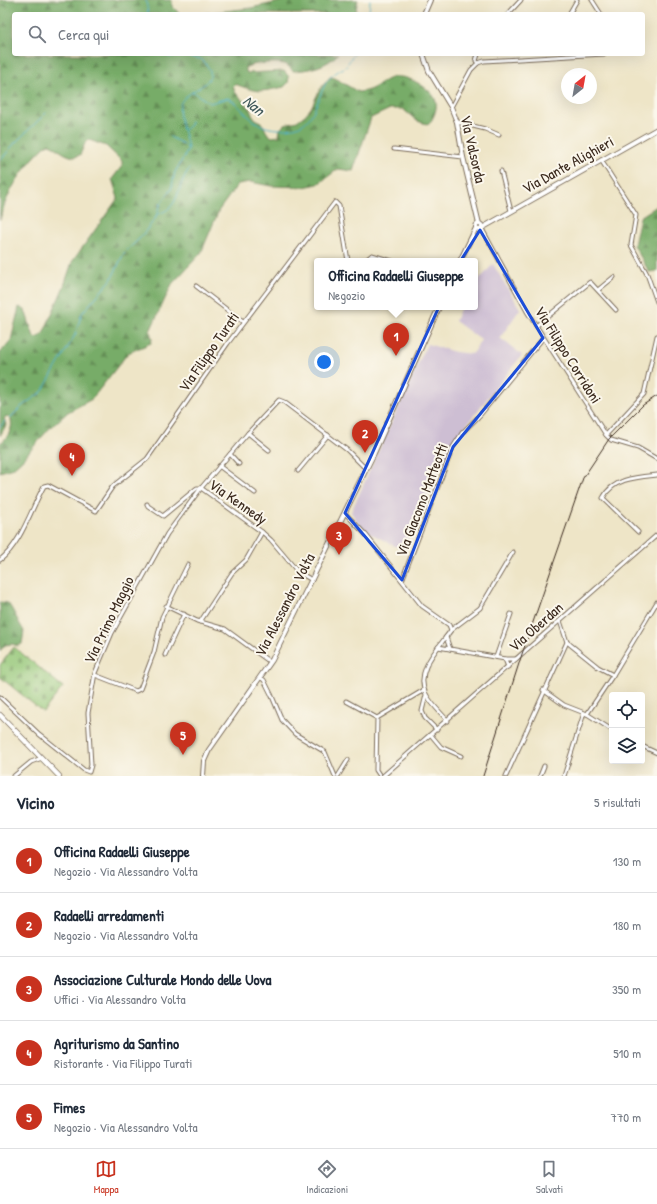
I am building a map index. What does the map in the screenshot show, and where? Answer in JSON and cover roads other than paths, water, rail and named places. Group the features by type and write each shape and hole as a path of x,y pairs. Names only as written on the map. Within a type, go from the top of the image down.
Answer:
{"main road":[{"path":"0,711 1,717 59,776"}],"street":[{"path":"425,12 430,0"},
{"path":"510,12 521,0"},
{"path":"570,12 577,0"},
{"path":"592,0 600,12"},
{"name":"Via Valsorda","path":"424,56 429,70 451,107 457,122 463,157 479,228"},
{"path":"477,56 476,61 478,63"},
{"path":"451,107 471,70 478,63 484,61 545,56"},
{"path":"457,122 485,129 499,135"},
{"name":"Via Dante Alighieri","path":"479,228 491,223 657,129"},
{"path":"394,149 463,157"},
{"path":"602,160 636,215 631,245 647,274 657,302"},
{"path":"501,171 511,211"},
{"name":"Via Filippo Turati","path":"0,560 9,552 19,538 44,486 48,485 94,511 97,511 113,486 147,459 243,322 335,202 339,206 348,258"},
{"path":"462,258 479,228"},
{"name":"Via Filippo Corridoni","path":"479,228 485,235 543,338 606,435"},
{"path":"368,258 372,255 382,258"},
{"path":"598,290 614,277"},
{"path":"536,326 590,282 616,310"},
{"path":"196,286 243,322"},
{"name":"Via Alessandro Volta","path":"203,776 204,761 209,750 261,678 312,580 366,469 439,310"},
{"path":"657,336 644,394 606,435 611,440 638,448 657,459"},
{"name":"Via Giacomo Matteotti","path":"402,580 453,447 462,433 480,415 543,338"},
{"name":"Via Primo Maggio","path":"87,772 90,771 91,765 88,713 95,675 112,633 167,534 219,466 280,400 328,435"},
{"path":"248,433 269,450"},
{"path":"298,471 328,435 347,450 366,469"},
{"path":"230,454 239,464"},
{"path":"219,466 255,493"},
{"path":"638,532 603,498 619,483 634,477 657,475"},
{"name":"Via Kennedy","path":"147,504 163,516 196,488 201,488 262,532 271,540 298,572 312,580"},
{"path":"345,513 366,535 422,606 447,622 451,630"},
{"path":"200,622 232,573 246,560 262,532"},
{"name":"Via Oberdan","path":"384,776 657,535"},
{"path":"448,721 426,695 424,690 426,669 430,659 451,630 480,608 513,552"},
{"path":"95,675 136,691 139,690 154,652 161,620 166,606 188,564"},
{"path":"564,776 586,714 613,675 657,602"},
{"path":"166,606 200,622 224,629 270,662"},
{"path":"164,655 184,614"},
{"path":"496,657 511,614"},
{"path":"560,621 567,642 598,666 613,675"},
{"path":"446,637 450,649"},
{"path":"506,776 567,642"},
{"path":"438,647 516,660"},
{"path":"505,658 508,667"},
{"path":"261,678 264,680 271,694 282,720 295,734 325,752 335,776"},
{"path":"377,718 424,690"},
{"path":"544,690 564,705 586,714 609,728"},
{"path":"426,695 422,711 425,718 437,730"},
{"path":"0,697 39,734 92,776"},
{"path":"346,701 377,718"},
{"path":"377,718 376,770 380,776"},
{"path":"431,735 441,747 461,756"},
{"path":"645,747 657,753"},
{"path":"14,776 31,762 42,758"},
{"path":"338,776 348,760"},
{"path":"540,776 544,766"}],"waterway":[{"path":"146,0 148,12"},
{"name":"Nan","path":"369,12 370,0"},
{"path":"168,56 176,56"},
{"path":"10,418 22,406 42,392 75,335 82,313 111,280 124,253 140,238 155,219 161,203 171,190 175,172 188,150 179,111 180,105 183,99 203,85 208,80 210,75 208,68 201,59 187,56"},
{"name":"Nan","path":"348,63 353,56"},
{"name":"Nan","path":"193,92 210,103 228,98 237,104 256,122 270,128 286,129 303,124 309,118 327,81 336,72 347,66"},
{"path":"0,161 14,144 46,113"},
{"path":"184,130 190,125 191,121"},
{"path":"170,137 185,145 187,148"},
{"path":"157,214 165,211 174,202 189,169"},
{"path":"0,427 5,421"}],"railway":[{"path":"483,776 522,654 583,478 609,439 643,405 657,396"}],"place":[{"name":"Officina Radaelli Giuseppe","path":"396,356"},
{"name":"Radaelli arredamenti","path":"365,453"},
{"name":"Agriturismo da Santino","path":"72,476"},
{"name":"Associazione Culturale Mondo delle Uova","path":"339,555"},
{"name":"Fimes","path":"183,755"}]}
